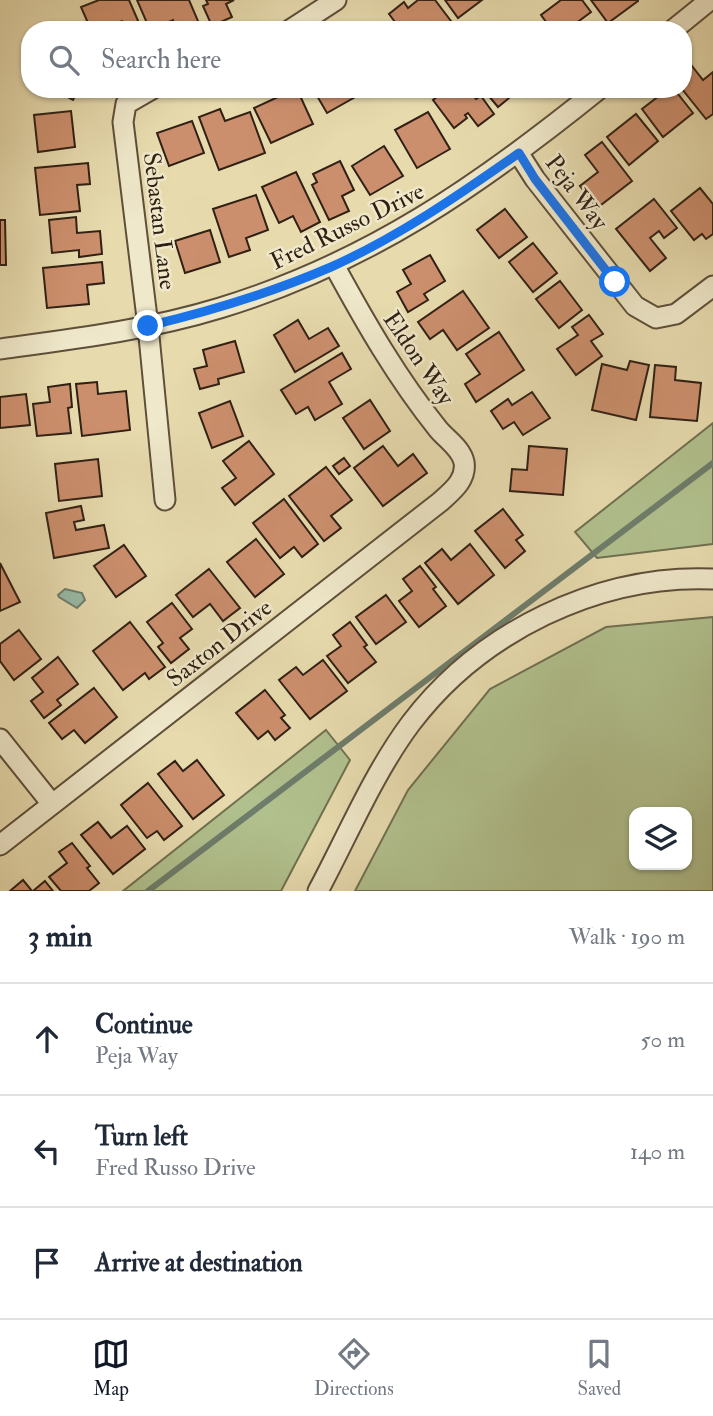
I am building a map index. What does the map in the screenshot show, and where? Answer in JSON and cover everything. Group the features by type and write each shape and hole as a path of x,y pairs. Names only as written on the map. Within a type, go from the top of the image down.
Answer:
{"street":[{"path":"304,21 336,0"},
{"path":"684,21 710,0"},
{"name":"Sebastan Lane","path":"135,98 126,103 124,122 165,500"},
{"name":"Fred Russo Drive","path":"0,349 148,326 218,309 281,288 334,265 434,211 519,153 588,98"},
{"name":"Peja Way","path":"519,153 535,179 635,306 656,317 676,314 713,286"},
{"name":"Eldon Way","path":"334,265 364,321 400,377 439,431 457,449 464,461 464,476"},
{"name":"Saxton Drive","path":"0,845 440,502 455,489 464,476"},
{"path":"318,891 389,756 426,706 472,661 523,627 579,601 617,589 660,582 713,579"},
{"path":"0,739 52,804"}],"shaded area":[{"path":"713,423 713,544 597,558 575,532"},
{"path":"65,589 82,593 85,600 77,608 59,597"},
{"path":"713,617 713,891 355,891 408,790 490,689 606,627"},
{"path":"326,730 350,760 281,891 123,891"}],"building":[{"path":"99,0 129,0 138,21 87,21 81,7"},
{"path":"137,0 189,0 198,21 173,20 146,21"},
{"path":"206,0 234,0 226,4 232,17 223,21 210,21 203,6 208,4"},
{"path":"418,0 435,0 451,21 394,21 389,14 404,2 408,8"},
{"path":"445,0 482,0 458,18"},
{"path":"561,0 582,0 591,12 579,21 545,21 541,15"},
{"path":"591,0 638,0 611,21 607,21"},
{"path":"692,66 703,80 713,72 713,114 706,119 689,98 692,98"},
{"path":"276,98 301,98 313,124 271,143 254,108"},
{"path":"318,98 353,98 327,113"},
{"path":"482,98 494,114 478,126 468,113 465,115 467,118 454,128 433,100"},
{"path":"490,98 509,98 498,107"},
{"path":"656,98 681,98 693,113 663,137 642,109"},
{"path":"220,109 225,121 250,112 265,153 219,170 199,117"},
{"path":"71,111 75,147 38,152 34,115"},
{"path":"428,112 450,149 417,168 395,130"},
{"path":"636,114 658,141 629,165 607,137"},
{"path":"192,121 204,153 169,166 157,133"},
{"path":"602,142 632,181 597,208 580,186 598,172 585,155"},
{"path":"384,146 403,176 370,195 352,166"},
{"path":"340,161 354,190 342,196 349,211 329,220 312,185 317,182 313,174"},
{"path":"88,163 90,184 77,185 80,211 40,215 35,168"},
{"path":"296,172 320,222 301,232 293,216 279,223 262,187"},
{"path":"700,188 713,204 713,234 706,239 702,234 694,240 671,211"},
{"path":"256,195 268,230 246,238 250,250 229,257 213,209"},
{"path":"654,199 677,228 664,238 659,231 650,238 666,258 650,271 616,229"},
{"path":"505,209 527,237 499,258 477,230"},
{"path":"76,217 77,233 100,231 102,254 79,257 79,250 52,253 49,220"},
{"path":"0,220 5,220 6,265 0,265"},
{"path":"210,230 220,262 185,273 175,241"},
{"path":"533,243 557,273 533,292 509,262"},
{"path":"430,255 445,281 424,294 428,300 408,312 397,292 411,284 403,270"},
{"path":"102,262 104,283 87,285 89,304 47,308 43,268"},
{"path":"560,281 582,310 559,328 536,299"},
{"path":"463,291 489,328 457,350 443,330 430,339 418,322"},
{"path":"589,315 603,334 591,341 602,356 576,375 557,349 578,335 572,327"},
{"path":"298,320 309,339 328,328 339,346 295,372 274,335"},
{"path":"499,332 524,370 476,402 465,384 480,374 466,354"},
{"path":"235,341 244,372 218,379 219,384 200,389 194,369 207,366 203,350"},
{"path":"342,353 351,369 329,382 342,404 315,420 308,407 296,414 281,390"},
{"path":"630,361 649,365 636,420 592,410 602,364 627,370"},
{"path":"655,365 676,367 675,380 701,383 697,421 650,417"},
{"path":"97,382 98,394 126,391 130,430 82,436 76,384"},
{"path":"70,384 72,407 68,408 71,433 37,436 33,404 50,402 48,387"},
{"path":"532,392 550,418 523,435 514,422 503,429 491,411 508,399 512,405"},
{"path":"26,394 30,425 0,428 0,397"},
{"path":"370,400 390,431 364,449 343,418"},
{"path":"230,401 243,436 212,448 199,413"},
{"path":"249,441 274,474 235,505 222,488 236,478 223,461"},
{"path":"383,446 398,466 413,454 427,473 383,506 354,468"},
{"path":"529,446 567,449 563,495 510,491 512,469 527,470"},
{"path":"344,458 350,466 339,474 333,466"},
{"path":"98,459 102,496 59,501 55,464"},
{"path":"326,467 352,500 331,516 341,528 324,541 289,496"},
{"path":"284,499 318,544 302,557 294,547 280,558 253,523"},
{"path":"81,506 84,520 74,522 76,530 104,525 109,548 54,558 46,513"},
{"path":"503,509 523,535 516,540 525,551 505,568 475,531"},
{"path":"256,539 284,574 255,597 227,562"},
{"path":"470,544 494,575 458,604 425,563 442,549 451,560"},
{"path":"124,545 146,576 116,597 94,566"},
{"path":"0,563 20,602 0,611"},
{"path":"420,566 446,606 419,627 399,601 412,591 403,579"},
{"path":"209,569 240,608 223,621 210,604 193,617 176,595"},
{"path":"386,595 406,622 376,644 356,617"},
{"path":"172,603 192,629 180,638 189,649 171,663 158,647 163,643 147,622"},
{"path":"130,622 165,667 149,679 145,673 123,690 93,651"},
{"path":"350,622 376,662 348,683 327,656 341,646 333,635"},
{"path":"19,630 41,659 14,680 0,661 0,644"},
{"path":"58,657 78,684 57,700 61,705 44,718 31,701 43,692 32,678"},
{"path":"323,660 347,691 310,719 279,680 296,667 303,675"},
{"path":"94,688 117,717 85,743 74,730 62,739 49,723"},
{"path":"265,690 285,715 281,718 290,728 275,740 268,731 258,739 236,713"},
{"path":"197,760 224,795 193,819 158,774 175,761 183,771"},
{"path":"148,783 182,826 164,840 157,831 147,838 121,805"},
{"path":"98,822 111,838 127,826 145,849 113,874 81,835"},
{"path":"72,843 99,883 89,891 61,891 49,877 67,863 59,852"},
{"path":"23,880 32,891 10,891"},
{"path":"45,881 53,891 33,891"}],"waterway":[{"path":"148,891 713,463"}],"route":[{"path":"148,326 218,309 281,288 334,265 434,211 519,153 535,179 615,282"}]}
